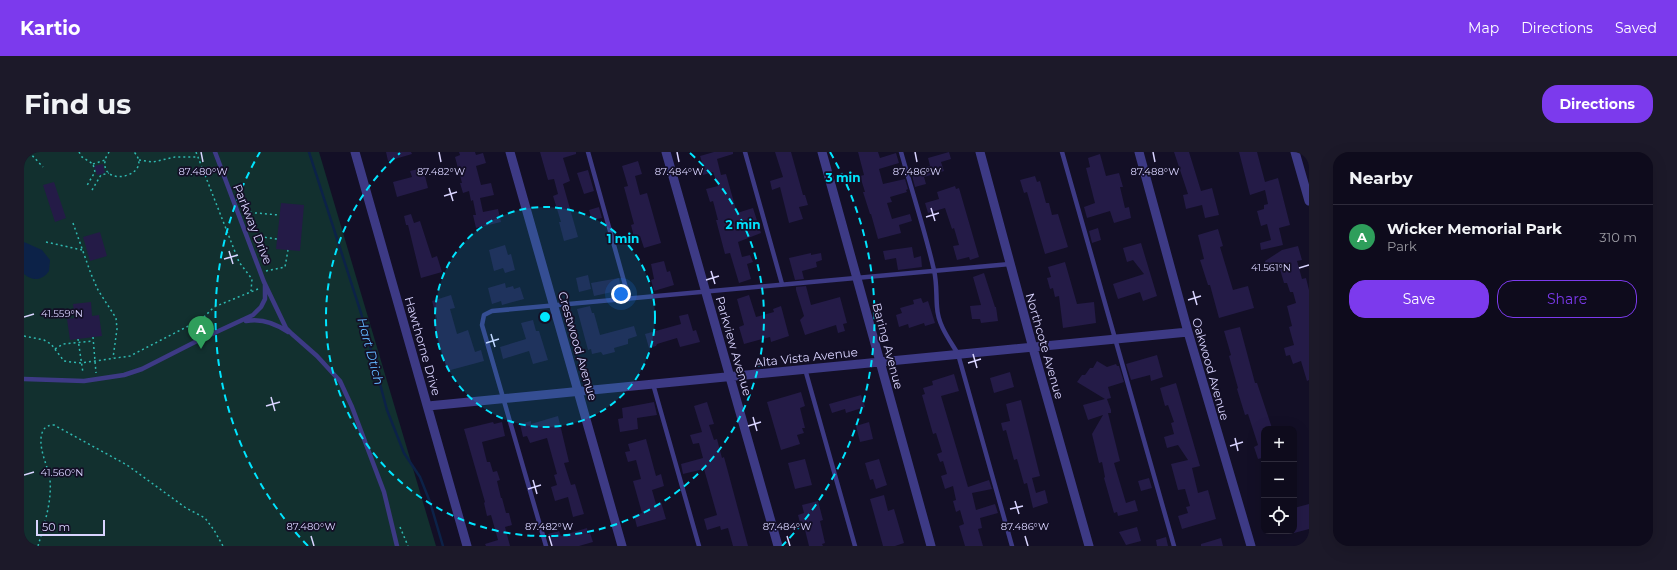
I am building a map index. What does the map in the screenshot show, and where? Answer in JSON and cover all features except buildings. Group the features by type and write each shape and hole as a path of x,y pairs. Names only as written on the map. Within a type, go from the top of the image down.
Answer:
{"street":[{"name":"Hawthorne Drive","path":"355,152 467,546"},
{"name":"Crestwood Avenue","path":"510,152 622,546"},
{"name":"Parkview Avenue","path":"666,152 778,546"},
{"name":"Baring Avenue","path":"822,152 931,546"},
{"name":"Northcote Avenue","path":"980,152 1089,546"},
{"name":"Oakwood Avenue","path":"1139,152 1188,332 1250,546"},
{"path":"1295,152 1309,201"},
{"name":"Alta Vista Avenue","path":"428,406 1188,332"}],"lane":[{"name":"Parkway Drive","path":"215,152 262,272 265,284"},
{"path":"588,152 629,299"},
{"path":"745,152 782,284"},
{"path":"900,152 934,271 939,321 942,329 958,354 1012,546"},
{"path":"1062,152 1174,546"},
{"path":"546,546 482,325 484,315 492,311 1010,264"},
{"path":"24,379 97,380 124,375 142,369 253,315 261,307 265,299 265,284"},
{"path":"265,284 286,328 326,364 340,381 352,407 384,492 397,546"},
{"path":"239,323 253,320 265,320 278,325 292,334"},
{"path":"805,369 855,546"},
{"path":"653,384 699,546"}],"path":[{"path":"29,152 43,167"},
{"path":"80,152 82,158 93,164 105,160"},
{"path":"109,152 105,160 109,173"},
{"path":"92,190 101,175 109,173 120,177 130,175 136,170 138,160 134,152"},
{"path":"196,152 239,262 252,279 251,292"},
{"path":"138,160 153,162 175,157 198,157"},
{"path":"86,187 95,172 93,164"},
{"path":"238,211 279,215"},
{"path":"73,223 98,290 116,318 117,329 113,358"},
{"path":"248,236 277,239"},
{"path":"46,242 82,250"},
{"path":"262,272 285,267 288,250"},
{"path":"24,336 44,340 51,344 64,360 81,363 130,356 202,319 214,307 251,292 265,284"},
{"path":"92,337 97,380"},
{"path":"78,339 84,381"},
{"path":"55,349 63,344 93,341"},
{"path":"38,546 46,516 50,482 49,471 42,452 41,439 43,430 46,426 54,425 127,465 186,508 205,518 223,546"}],"green space":[{"path":"24,152 319,152 436,546 24,546"}],"water":[{"path":"24,242 42,250 50,260 49,271 41,278 34,279 27,277 24,274"}],"waterway":[{"name":"Hart Dtich","path":"309,152 361,313 387,410 404,453 420,477 430,502 443,546"}],"place":[{"name":"Wicker Memorial Park","path":"201,349"}]}
